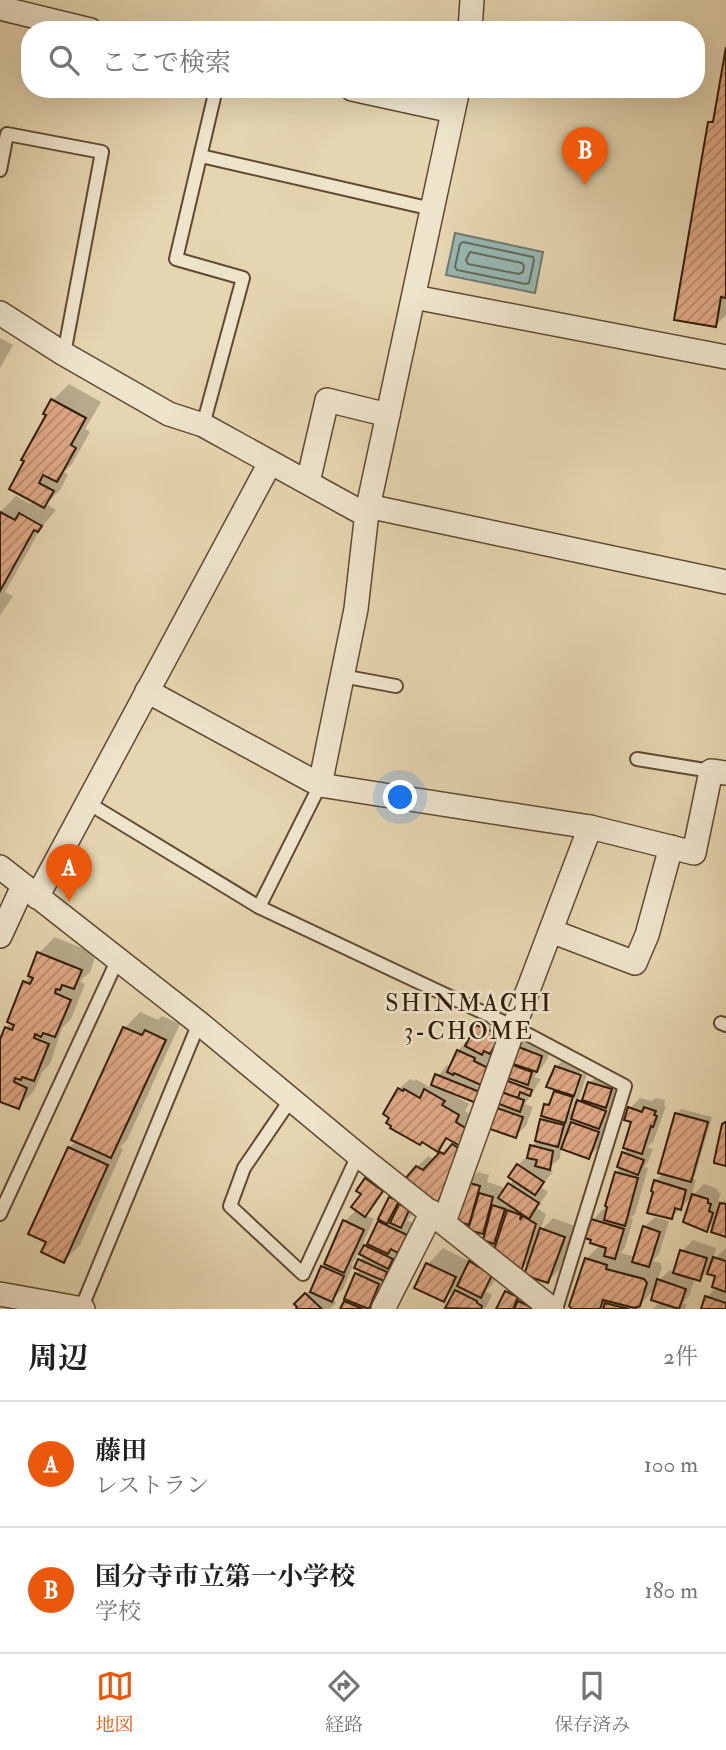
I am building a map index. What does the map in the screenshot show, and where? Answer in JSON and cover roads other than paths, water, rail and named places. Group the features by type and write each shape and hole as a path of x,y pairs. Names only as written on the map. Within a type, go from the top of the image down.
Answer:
{"street":[{"path":"471,21 472,0"},
{"path":"0,8 53,21"},
{"path":"320,785 356,609 367,512 455,100 436,98"},
{"path":"414,297 726,357"},
{"path":"0,313 64,354 169,414 204,425 357,510 367,512 377,509 726,582"},
{"path":"308,482 327,400 388,415"},
{"path":"0,936 88,803 270,463"},
{"path":"147,691 320,785 590,827 694,853 718,772"},
{"path":"383,1309 438,1217 590,827"},
{"path":"551,931 635,962 647,935 671,847"},
{"path":"0,867 199,1023 358,1154 554,1309"},
{"path":"0,1294 82,1309"}],"lane":[{"path":"204,425 243,278 176,259 214,98"},
{"path":"0,170 7,134 102,152 64,354"},
{"path":"201,156 432,209"},
{"path":"342,676 397,686"},
{"path":"637,759 718,772"},
{"path":"259,907 320,785"},
{"path":"88,803 259,907 514,1027 625,1086 554,1309"},
{"path":"0,1214 117,961"},
{"path":"82,1309 199,1023"},
{"path":"290,1099 244,1168 230,1206 303,1274 358,1154"}],"water":[{"path":"455,233 543,252 535,293 446,275"}],"place":[{"name":"国分寺市立第一小学校","path":"585,185"},
{"name":"藤田","path":"69,902"}],"district":[{"name":"SHINMACHI 3-CHOME","path":"469,1017"}]}
